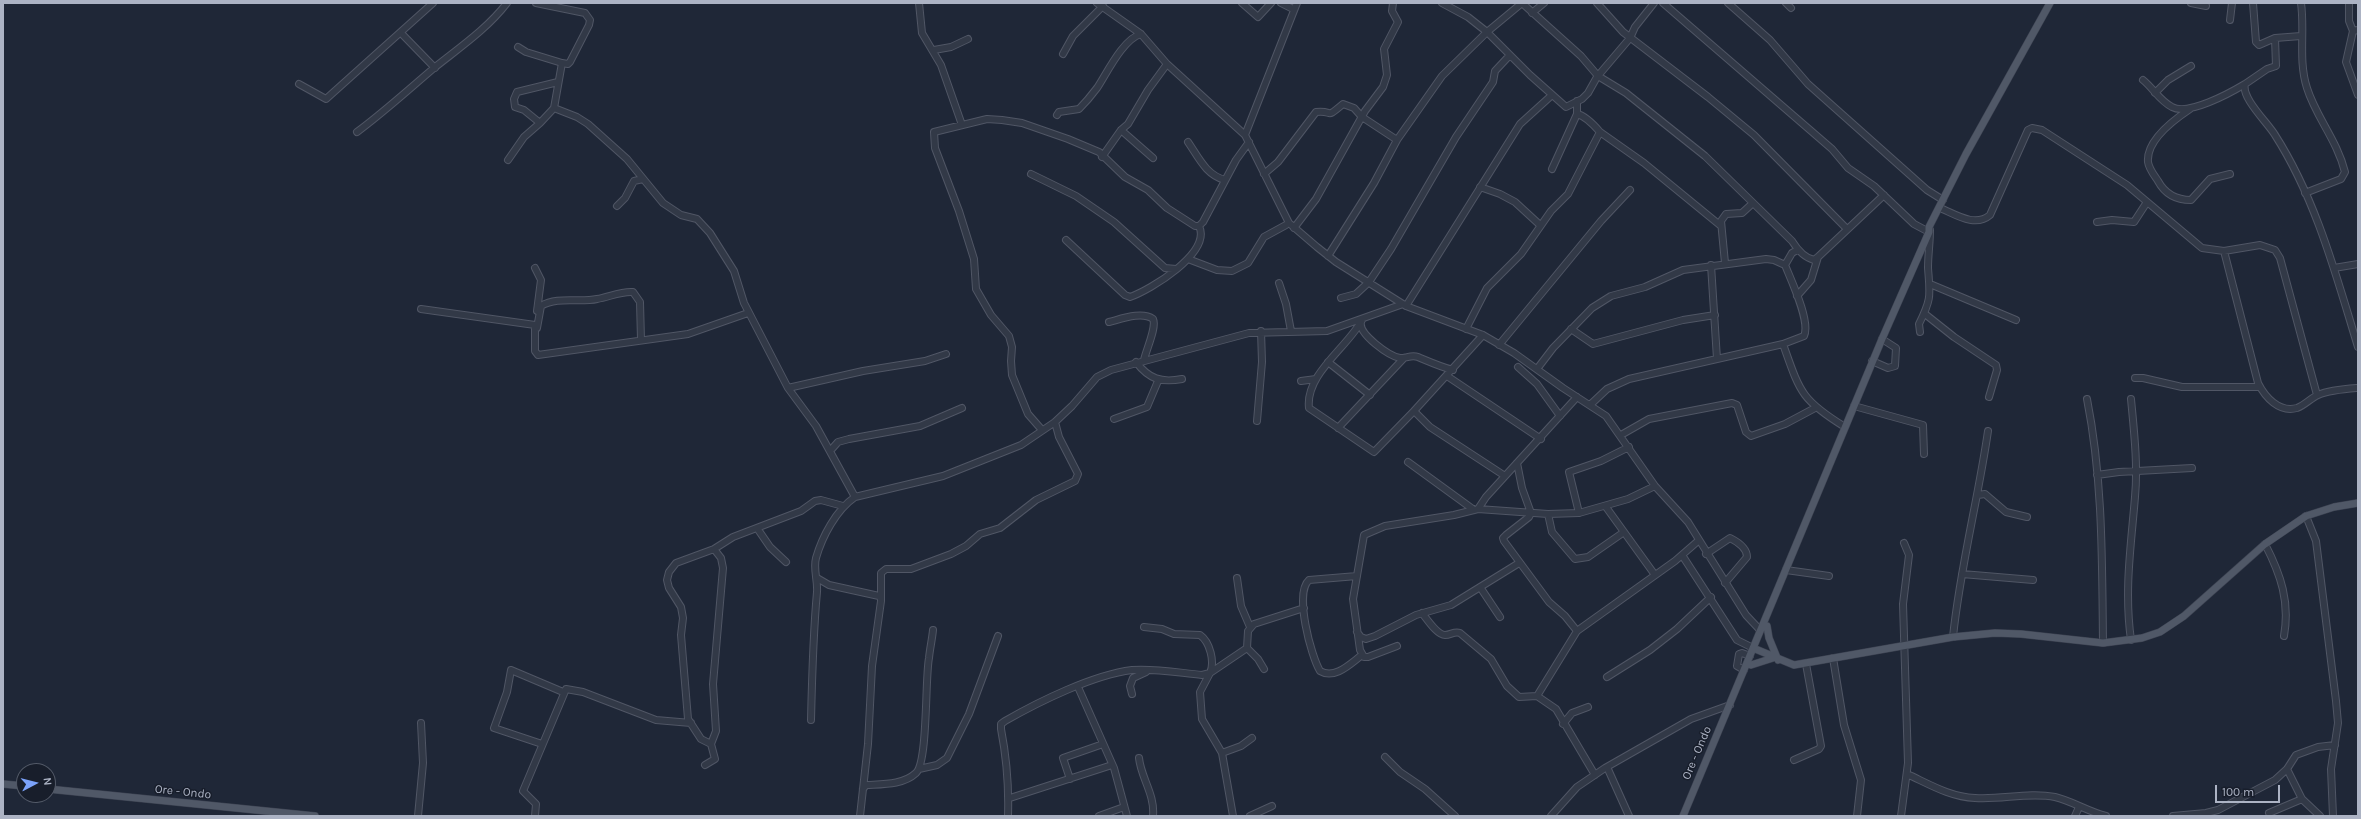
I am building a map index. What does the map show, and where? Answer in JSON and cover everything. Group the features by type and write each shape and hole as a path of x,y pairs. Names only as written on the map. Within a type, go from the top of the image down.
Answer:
{"main road":[{"path":"1731,702 1737,694 1751,665 1755,649 1786,570 1872,361 1929,229 1966,154 2050,3"},
{"path":"1755,649 1776,659 1794,665 1953,637 2021,634 2103,643 2131,640 2148,636 2173,625 2265,544 2306,516 2334,507 2358,503"},
{"path":"1764,628 1776,659"},
{"path":"1731,702 1750,656 1755,649"},
{"path":"1751,665 1776,659"},
{"name":"Ore - Ondo","path":"1683,816 1731,702"},
{"path":"3,784 16,785"},
{"name":"Ore - Ondo","path":"56,790 316,816"}],"street":[{"path":"299,84 326,99 434,3"},
{"path":"357,132 386,111 489,23 507,3"},
{"path":"518,47 568,64 590,20 585,13 536,3"},
{"path":"918,3 922,33 934,50 941,65 962,125"},
{"path":"1242,3 1258,17 1271,3"},
{"path":"1281,3 1293,9"},
{"path":"1245,136 1281,48 1293,9 1297,3"},
{"path":"1294,228 1316,199 1362,117 1386,81 1384,49 1398,22 1392,11 1394,3"},
{"path":"1442,3 1468,17 1487,32 1509,56 1566,107 1588,93 1598,76 1630,38 1635,27 1654,3"},
{"path":"1328,256 1374,183 1397,140 1442,76 1487,32 1522,3 1577,52 1598,76 1626,93 1692,146 1753,202 1798,250 1813,260 1884,195"},
{"path":"1532,13 1544,3"},
{"path":"1597,3 1611,21 1630,38 1702,92 1754,135 1846,229"},
{"path":"1663,3 1826,144 1848,168 1864,177 1914,224 1929,229 1930,296 1925,314 1919,324 1920,332"},
{"path":"1728,3 1770,40 1808,84 1927,190 1943,200"},
{"path":"2191,3 2206,6"},
{"path":"2230,20 2232,3"},
{"path":"2253,3 2256,42 2259,45 2275,38 2301,36"},
{"path":"2301,3 2303,17 2301,36 2303,67 2307,89 2331,134 2345,172 2341,179 2305,193"},
{"path":"2349,3 2349,21 2356,31 2346,62 2358,95"},
{"path":"1063,54 1073,36 1100,5 1141,34 1167,64 1245,136 1294,228 1328,256 1404,305 1466,328 1499,345 1606,416 1621,435 1655,486 1688,522 1706,554 1750,621 1764,628"},
{"path":"401,33 435,68"},
{"path":"1057,115 1059,112 1078,109 1094,92 1123,49 1137,35 1141,34"},
{"path":"2230,174 2210,179 2191,200 2172,196 2159,183 2149,166 2148,159 2150,151 2160,131 2190,109 2245,84 2267,69 2276,66 2275,38"},
{"path":"934,50 950,47 968,40"},
{"path":"1341,298 1356,294 1369,282 1392,249 1456,137 1493,82 1495,71 1509,56"},
{"path":"508,160 524,137 554,108 562,63"},
{"path":"1102,157 1120,130 1128,124 1148,90 1167,64"},
{"path":"2155,93 2168,80 2191,66"},
{"path":"2142,80 2173,108 2190,109"},
{"path":"540,123 524,110 515,107 514,99 517,92 558,82"},
{"path":"2245,84 2244,92 2256,111 2275,134 2318,220 2358,347"},
{"path":"811,720 813,622 817,578 816,559 826,534 843,506 855,497 943,476 973,466 1021,445 1055,422 1102,374 1136,362 1261,331 1327,331 1404,305 1520,124 1552,95"},
{"path":"1552,169 1577,114 1577,101"},
{"path":"1264,174 1278,162 1316,112 1322,111 1329,115 1334,114 1346,104 1354,108 1362,117 1397,140"},
{"path":"554,108 578,117 588,124 627,159 663,203 681,215 696,219 710,233 734,271 748,313 788,388 816,426 855,497"},
{"path":"1577,114 1583,116 1600,132 1644,163 1721,226"},
{"path":"1042,430 1028,414 1012,375 1012,347 1009,336 991,315 976,289 974,259 959,211 935,148 934,132 987,119 1022,123 1099,152 1102,157 1133,184 1148,190 1178,216 1195,226 1200,226"},
{"path":"1940,208 1976,221 1985,220 1990,215 2028,130 2032,128 2042,130 2111,173 2202,248 2224,251 2260,246 2275,250 2280,258 2317,395"},
{"path":"1120,130 1154,158"},
{"path":"1466,328 1487,288 1521,254 1540,225 1568,194 1600,132"},
{"path":"1188,142 1209,173 1214,177 1225,180"},
{"path":"1066,240 1125,295 1130,297 1161,282 1188,259 1200,238 1202,230 1200,226 1236,160 1249,142"},
{"path":"1031,174 1088,204 1114,222 1165,268 1176,269"},
{"path":"617,206 625,198 634,181 643,179"},
{"path":"1480,187 1500,194 1515,202 1540,225"},
{"path":"1499,345 1601,221 1630,190"},
{"path":"1725,263 1721,226 1723,216 1742,213 1753,202"},
{"path":"2097,222 2112,220 2134,222 2147,202"},
{"path":"1188,259 1217,270 1232,271 1248,264 1264,237 1286,225"},
{"path":"1785,265 1792,254 1798,250"},
{"path":"2224,251 2260,387 2279,407 2286,409 2296,408 2317,395 2358,388"},
{"path":"1797,296 1811,280 1818,257"},
{"path":"1537,369 1571,329 1597,303 1611,296 1645,287 1683,270 1711,265 1766,259 1774,260 1785,265 1803,316 1804,336 1783,344 1629,380 1607,389 1590,405"},
{"path":"2334,268 2358,264"},
{"path":"1711,265 1717,359"},
{"path":"535,268 540,280 535,351 538,355 688,334 748,313"},
{"path":"1279,284 1286,304 1291,331"},
{"path":"1930,284 2016,320"},
{"path":"536,326 542,306 548,302 595,300 624,292 633,292 640,302 640,340"},
{"path":"421,309 536,326"},
{"path":"1925,314 1954,337 1996,365 1997,370 1989,397"},
{"path":"1571,329 1593,344 1683,320 1715,315"},
{"path":"1109,322 1138,316 1147,316 1153,319 1154,327 1146,349 1144,360"},
{"path":"1362,320 1360,329 1365,335 1393,356 1404,358 1417,357 1453,370"},
{"path":"1362,320 1353,335 1328,362 1316,379 1309,408 1374,452 1453,370 1483,336"},
{"path":"1257,421 1262,362 1261,331"},
{"path":"1872,361 1888,368 1895,366 1896,348 1882,339"},
{"path":"1783,344 1798,387 1815,408 1845,427"},
{"path":"788,388 863,371 925,360 946,354"},
{"path":"1338,428 1404,358"},
{"path":"1136,362 1143,371 1158,381 1182,379"},
{"path":"1328,362 1370,395"},
{"path":"1518,367 1537,384 1560,416"},
{"path":"1447,376 1541,439"},
{"path":"2135,378 2143,378 2182,387 2260,387"},
{"path":"1301,381 1316,379"},
{"path":"1114,419 1147,406 1158,381"},
{"path":"1476,510 1486,497 1541,439 1577,397"},
{"path":"2086,399 2095,446 2104,564 2101,588 2103,643"},
{"path":"2131,399 2135,472 2135,496 2127,576 2127,603 2131,640"},
{"path":"1621,435 1655,418 1669,417 1732,403 1737,405 1746,432 1751,436 1785,424 1815,408"},
{"path":"1854,406 1921,424 1924,428 1924,454"},
{"path":"830,451 838,442 920,426 962,408"},
{"path":"1414,411 1430,427 1505,476"},
{"path":"860,816 868,744 872,666 881,601 879,596 881,573 883,570 911,569 951,554 966,546 980,534 1000,528 1036,500 1075,481 1078,474 1059,437 1055,422"},
{"path":"1953,637 1959,583 1978,495 1988,431"},
{"path":"1579,513 1569,472 1608,458 1629,447"},
{"path":"1408,462 1476,510"},
{"path":"1517,464 1522,488 1531,513"},
{"path":"2097,475 2106,473 2192,468"},
{"path":"1362,655 1357,632 1354,599 1362,541 1364,535 1370,531 1385,526 1476,510 1548,514 1579,513 1606,507 1628,499 1655,486"},
{"path":"1978,495 1985,494 2006,512 2027,517"},
{"path":"705,765 715,759 715,752 711,744 701,739 691,723 681,635 682,613 669,588 667,580 673,565 714,549 733,537 801,511 815,502 821,500 843,506"},
{"path":"1606,507 1655,575"},
{"path":"1531,513 1529,517 1503,538 1519,563 1550,602 1565,616 1577,631"},
{"path":"1548,514 1552,532 1575,559 1588,557 1624,532"},
{"path":"2306,516 2316,541 2326,605 2338,723 2331,769 2333,816"},
{"path":"756,528 770,547 786,562"},
{"path":"1706,554 1730,538 1739,544 1747,553 1747,558 1725,584"},
{"path":"1537,696 1577,631 1682,555 1698,541"},
{"path":"1901,816 1907,774 1906,646 1903,604 1909,555 1904,543"},
{"path":"2265,544 2281,577 2286,600 2287,616 2284,636"},
{"path":"711,744 716,731 713,684 722,568 721,558 714,549"},
{"path":"1682,555 1711,597 1737,640 1755,649"},
{"path":"1357,632 1361,637 1366,639 1422,613 1451,605 1519,563"},
{"path":"1786,570 1829,576"},
{"path":"1962,574 2033,580"},
{"path":"1357,576 1309,580 1305,587 1304,608 1308,639 1320,671 1330,674 1338,672 1362,655"},
{"path":"817,578 829,585 879,596"},
{"path":"1008,816 1010,798 1008,767 1001,724 1041,702 1078,687 1092,679 1133,670 1149,670 1193,675 1205,675 1210,673 1247,648 1250,628 1240,606 1237,578"},
{"path":"1480,587 1500,617"},
{"path":"1608,677 1672,633 1711,597"},
{"path":"1250,628 1266,619 1304,608"},
{"path":"1422,613 1440,634 1446,635 1455,632 1460,633 1488,656 1496,665 1507,686 1519,697 1537,696 1556,709 1563,724 1595,775"},
{"path":"1144,627 1162,629 1174,634 1200,635 1209,645 1211,656 1210,673 1201,686 1200,702 1202,719 1222,753 1233,816"},
{"path":"919,769 922,752 929,657 933,630"},
{"path":"863,789 866,785 894,783 908,778 919,769 937,765 947,758 969,714 998,636"},
{"path":"1362,655 1368,657 1397,646"},
{"path":"1247,648 1258,659 1264,669"},
{"path":"1744,670 1737,666 1739,654 1742,653 1750,656"},
{"path":"1833,658 1844,725 1861,780 1857,816"},
{"path":"1794,760 1821,746 1806,664"},
{"path":"542,744 494,728 507,692 511,670 563,692"},
{"path":"1132,694 1130,686 1133,678 1149,670"},
{"path":"1193,675 1201,686"},
{"path":"1078,687 1112,765 1127,816"},
{"path":"535,816 536,804 523,791 542,744 552,725 563,692 570,688 664,723 691,723"},
{"path":"1551,816 1577,787 1607,767 1691,719 1731,702"},
{"path":"1563,724 1572,713 1588,706"},
{"path":"418,816 423,763 420,722"},
{"path":"1222,753 1241,746 1252,738"},
{"path":"1070,779 1063,758 1103,744"},
{"path":"2173,816 2213,814 2275,780 2287,769 2294,758 2304,751 2335,745"},
{"path":"1385,757 1406,776 1422,785 1455,816"},
{"path":"1138,758 1151,794 1153,816"},
{"path":"1010,798 1112,765"},
{"path":"1607,767 1629,816"},
{"path":"2287,769 2302,799 2320,816"},
{"path":"1907,774 1935,788 1962,797 2044,796 2055,798 2106,816"},
{"path":"2269,813 2302,799"},
{"path":"1250,816 1272,806"},
{"path":"1098,816 1124,807"},
{"path":"2075,816 2079,807"}]}
